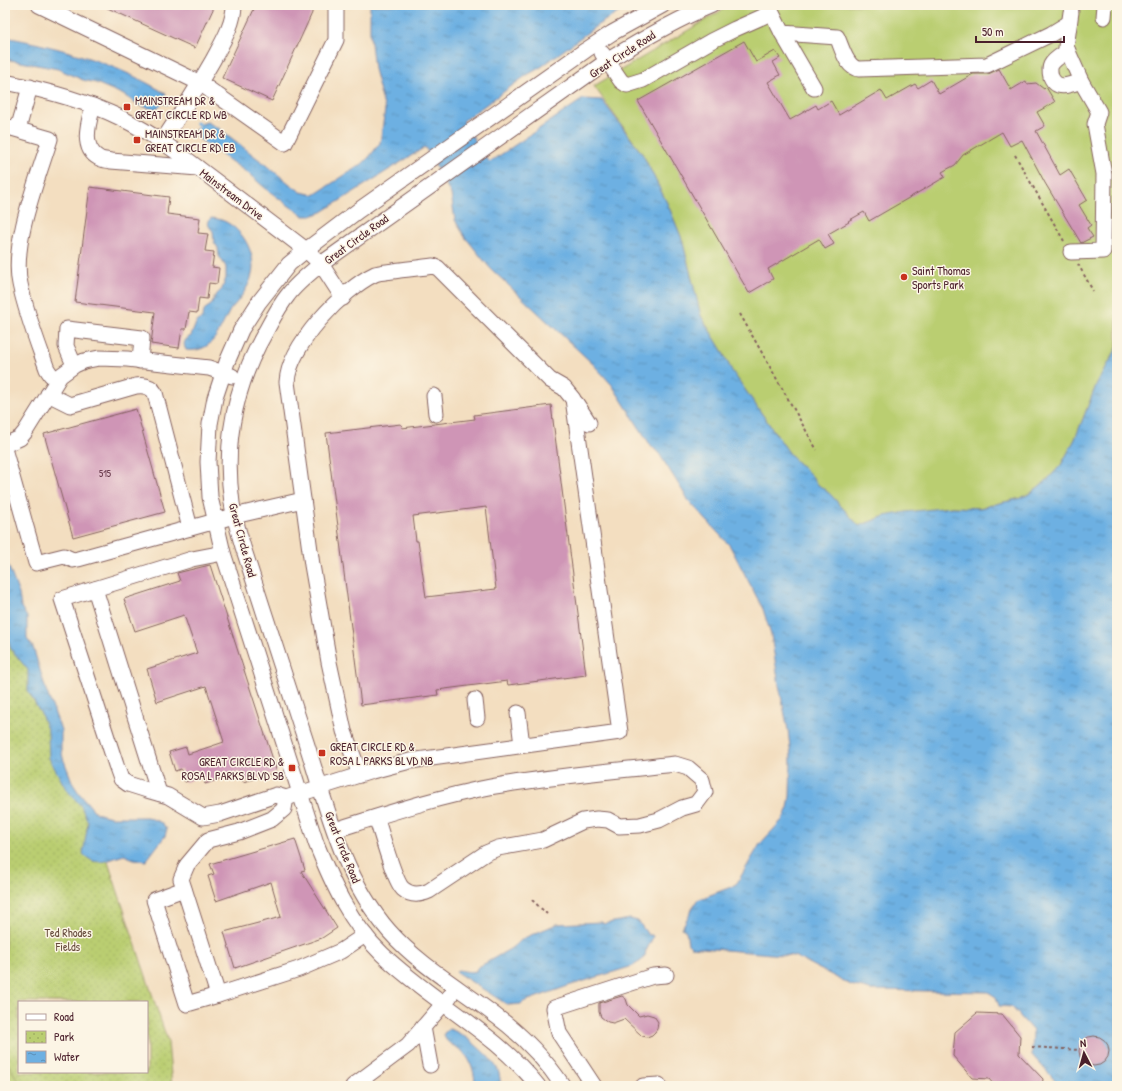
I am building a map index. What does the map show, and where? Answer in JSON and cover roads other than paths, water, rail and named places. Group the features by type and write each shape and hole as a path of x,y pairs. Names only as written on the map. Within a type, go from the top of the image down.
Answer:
{"street":[{"path":"39,5 200,83 284,143 336,40 336,5"},
{"path":"162,142 200,83 231,23 234,5"},
{"name":"Great Circle Road","path":"534,1084 506,1052 443,1004 382,954 365,935 345,907 330,878 316,843 223,553 210,496 208,462 210,424 215,398 223,373 241,330 258,302 289,264 306,250 429,161 596,44 640,16 663,5"},
{"name":"Great Circle Road","path":"563,1086 552,1070 526,1040 496,1016 420,961 404,947 376,914 352,876 320,788 234,516 229,478 230,436 233,414 243,379 254,352 280,305 299,282 321,264 486,146 607,62 656,31 712,5"},
{"path":"596,44 607,62 624,84 627,85 635,83 770,9 814,88"},
{"path":"782,33 837,37 849,64 856,69 979,66 986,65 1051,34 1070,18 1066,47 1080,81 1099,112 1095,124 1104,174 1103,251 1071,252"},
{"path":"1068,51 1055,60 1051,65 1050,72 1052,78 1057,85 1062,86 1080,81"},
{"name":"Mainstream Drive","path":"5,82 72,98 93,106 121,118 162,142 306,250 321,264 343,298"},
{"path":"30,87 11,128 50,139 25,222 19,253 18,269 20,284 46,369 57,380"},
{"path":"93,106 88,123 88,142 91,150 98,158 111,161 198,168"},
{"path":"360,775 344,731 329,662 312,565 287,382 287,374 296,354 310,332 352,288 376,273 433,266 438,268 550,380 564,388 574,399 589,423"},
{"path":"74,366 66,346 67,329 142,338 140,361"},
{"path":"5,445 20,438 57,380 67,370 84,361 99,358 209,368 243,379"},
{"path":"48,394 70,405 136,386 145,386 152,389 155,393 190,528"},
{"path":"434,396 436,414"},
{"path":"223,553 192,559 62,599 121,779 128,784 168,796 204,817 276,796 286,798 301,794 410,761 620,732 574,399"},
{"path":"5,452 36,563 64,556 73,560 78,559 234,516 303,500"},
{"path":"95,589 159,793"},
{"path":"475,700 477,718"},
{"path":"518,713 522,745"},
{"path":"335,830 410,806 491,787 675,764 688,768 702,780 705,792 696,804 682,808 659,820 640,825 619,826 608,820 597,819 583,821 568,826 559,833 543,840 498,848 474,860 429,891 419,894 408,893 398,884 376,817"},
{"path":"218,995 181,879 187,865 208,840 239,832 272,819 284,809 286,798"},
{"path":"232,810 239,832"},
{"path":"204,817 208,840"},
{"path":"184,889 154,900 187,1004 299,969 350,946 365,935"},
{"path":"594,1086 559,1033 554,1008 653,976 666,975"},
{"path":"353,1086 371,1080 408,1045 457,988"},
{"path":"424,1027 430,1065"},
{"path":"644,1086 659,1085"}],"water":[{"path":"370,5 632,5 599,24 541,67 527,75 463,121 490,162 583,99 602,100 643,155 668,205 682,239 701,316 721,349 732,371 792,457 812,476 816,483 830,494 859,526 885,516 906,512 952,507 980,508 1021,498 1031,493 1048,479 1061,465 1075,439 1097,383 1117,348 1117,1086 1060,1086 1032,1055 1033,1031 1012,1007 999,1006 996,997 988,992 871,990 851,985 794,956 691,947 688,944 686,931 682,928 697,900 731,887 737,883 760,844 783,819 788,808 790,796 791,756 788,730 771,635 763,609 730,546 689,501 660,455 649,443 612,385 594,365 490,268 465,237 455,220 451,194 425,147 322,212 311,216 304,216 265,188 249,174 195,136 198,127 207,122 220,129 301,192 314,195 362,164 380,143 385,110 374,69 370,35"},
{"path":"5,37 67,51 106,64 163,92 166,94 165,102 157,108 152,109 139,105 122,94 58,69 5,59"},
{"path":"211,218 221,220 239,232 250,250 253,271 246,289 230,311 213,340 202,348 186,350 184,345 187,338 191,336 196,323 202,318 205,309 211,305 215,296 222,289 226,278 226,267 219,256 218,248 214,242 213,231 209,225"},
{"path":"5,557 19,594 21,607 27,617 27,639 33,647 46,690 61,730 61,748 63,758 73,784 96,813 111,817 147,817 162,823 167,829 165,836 146,861 134,859 124,855 107,861 98,862 93,861 83,854 88,822 81,806 66,789 49,758 48,732 41,714 28,691 28,670 11,649 8,639 9,632 5,624"},
{"path":"630,919 638,921 648,935 652,935 653,937 645,953 646,954 641,961 633,966 568,986 521,1004 508,1005 456,972 458,970 470,972 476,971 477,968 510,949 524,938 557,924 602,922 603,924"},
{"path":"449,1029 462,1035 484,1052 498,1070 501,1086 475,1086 469,1060 461,1050 446,1040 444,1033"}],"place":[{"name":"MAINSTREAM DR & GREAT CIRCLE RD WB","path":"127,107"},
{"name":"MAINSTREAM DR & GREAT CIRCLE RD EB","path":"137,140"},
{"name":"Saint Thomas Sports Park","path":"904,277"},
{"name":"GREAT CIRCLE RD & ROSA L PARKS BLVD NB","path":"322,753"},
{"name":"GREAT CIRCLE RD & ROSA L PARKS BLVD SB","path":"292,768"}],"park label":[{"name":"Ted Rhodes Fields","path":"68,939"}]}
